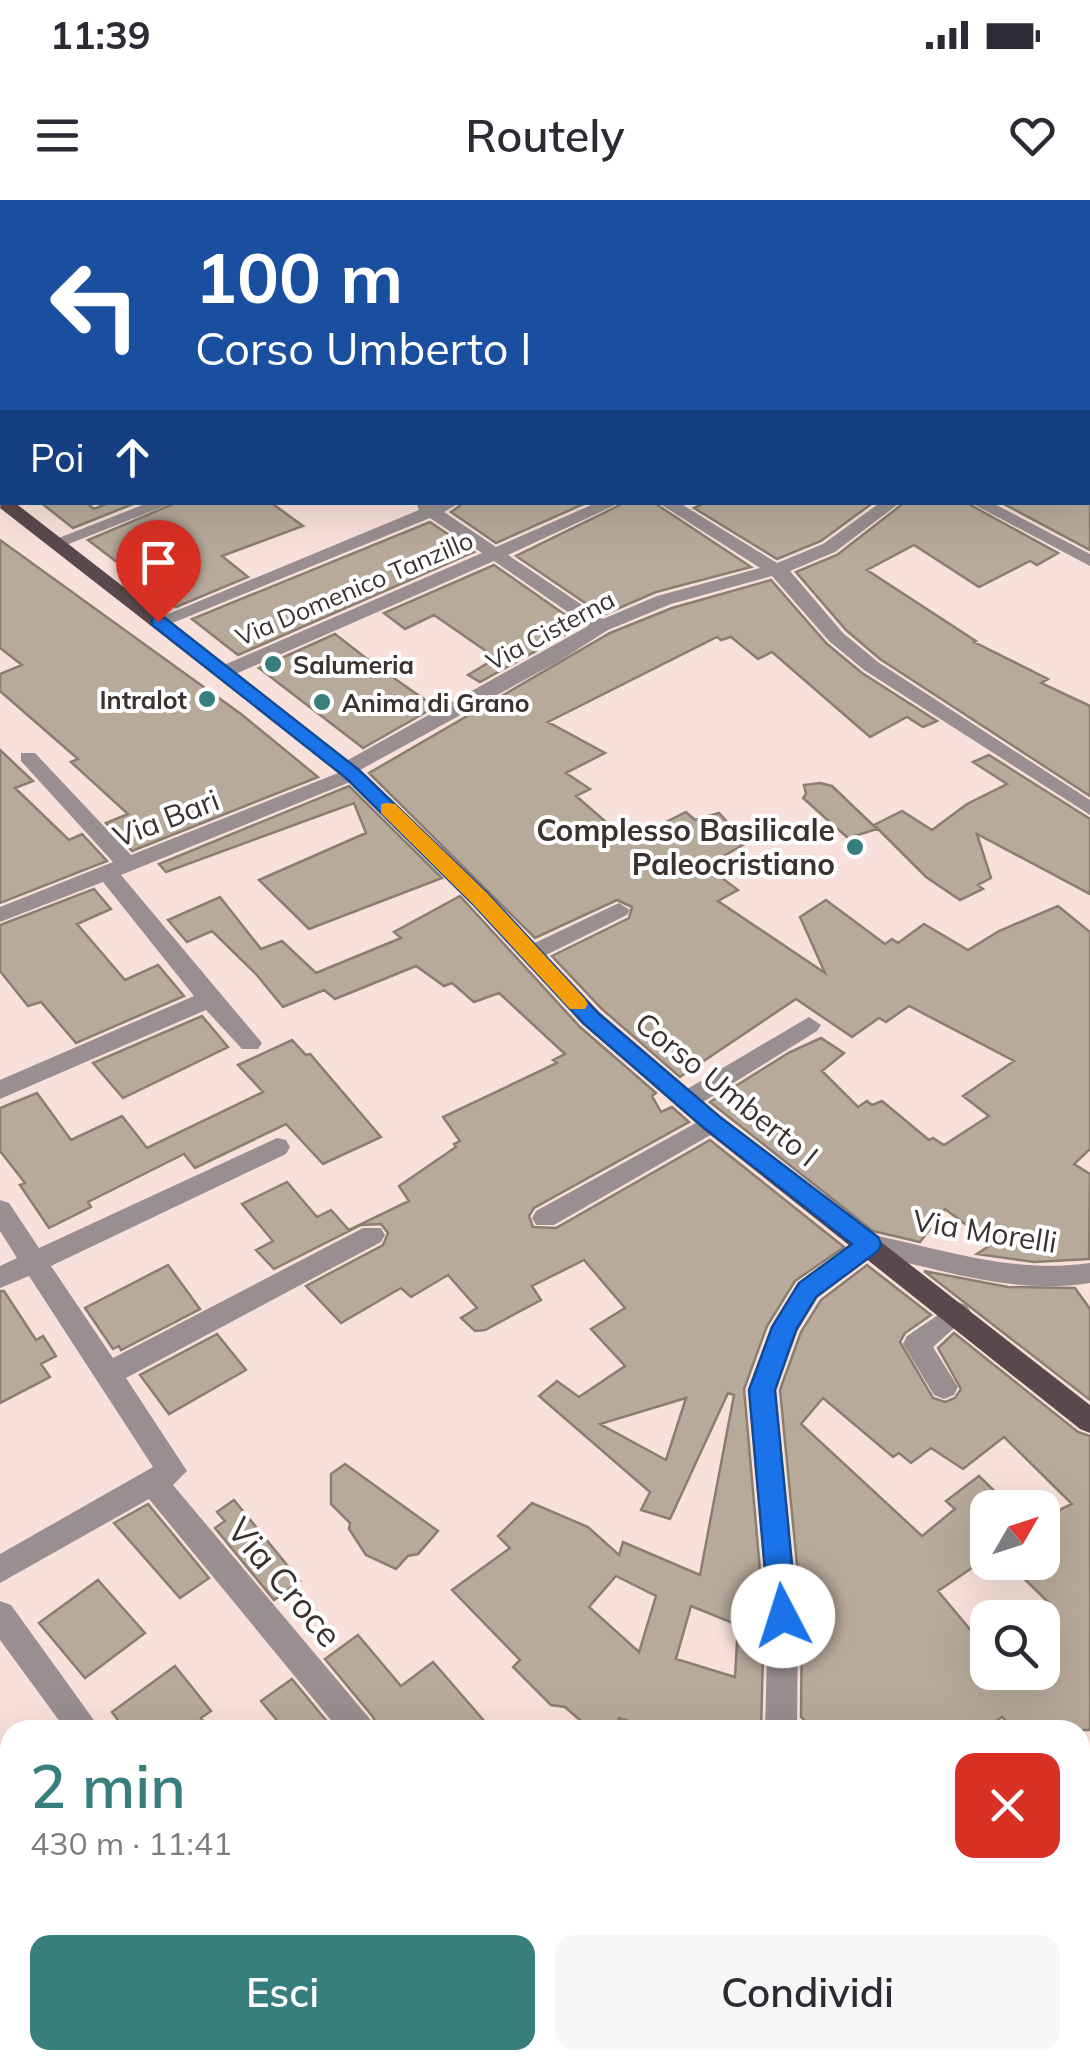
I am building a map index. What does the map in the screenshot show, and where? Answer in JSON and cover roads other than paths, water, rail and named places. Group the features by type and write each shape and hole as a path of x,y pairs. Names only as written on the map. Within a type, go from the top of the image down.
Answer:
{"main road":[{"name":"Corso Umberto I","path":"6,505 349,771 532,953 591,1018 686,1102 1090,1421"}],"street":[{"path":"56,543 159,505"},
{"name":"Via Domenico Tanzillo","path":"224,672 607,505"},
{"path":"670,505 776,570 836,637 871,666 1090,809"},
{"name":"Via Cisterna","path":"349,771 601,626 664,600 776,570 829,548 889,505"},
{"path":"983,505 1090,560"},
{"path":"158,622 425,507 601,626"},
{"path":"28,756 118,869 209,999 250,1043"},
{"name":"Via Bari","path":"0,915 349,771"},
{"path":"532,953 619,910"},
{"path":"0,1090 209,999"},
{"path":"686,1102 809,1025"},
{"path":"545,1218 712,1122"},
{"path":"0,1278 277,1147"},
{"name":"Via Croce","path":"0,1210 108,1374 163,1477 350,1720"},
{"path":"108,1374 372,1235"},
{"path":"781,1720 783,1616 762,1390 785,1327 808,1290 870,1244"},
{"name":"Via Morelli","path":"870,1244 1022,1276 1072,1278 1090,1273"},
{"path":"944,1386 917,1344 957,1313"},
{"path":"0,1570 163,1477"},
{"path":"0,1614 78,1720"}],"place":[{"name":"Salumeria","path":"273,664"},
{"name":"Intralot","path":"207,699"},
{"name":"Anima di Grano","path":"322,702"},
{"name":"Complesso Basilicale Paleocristiano","path":"855,847"}]}
